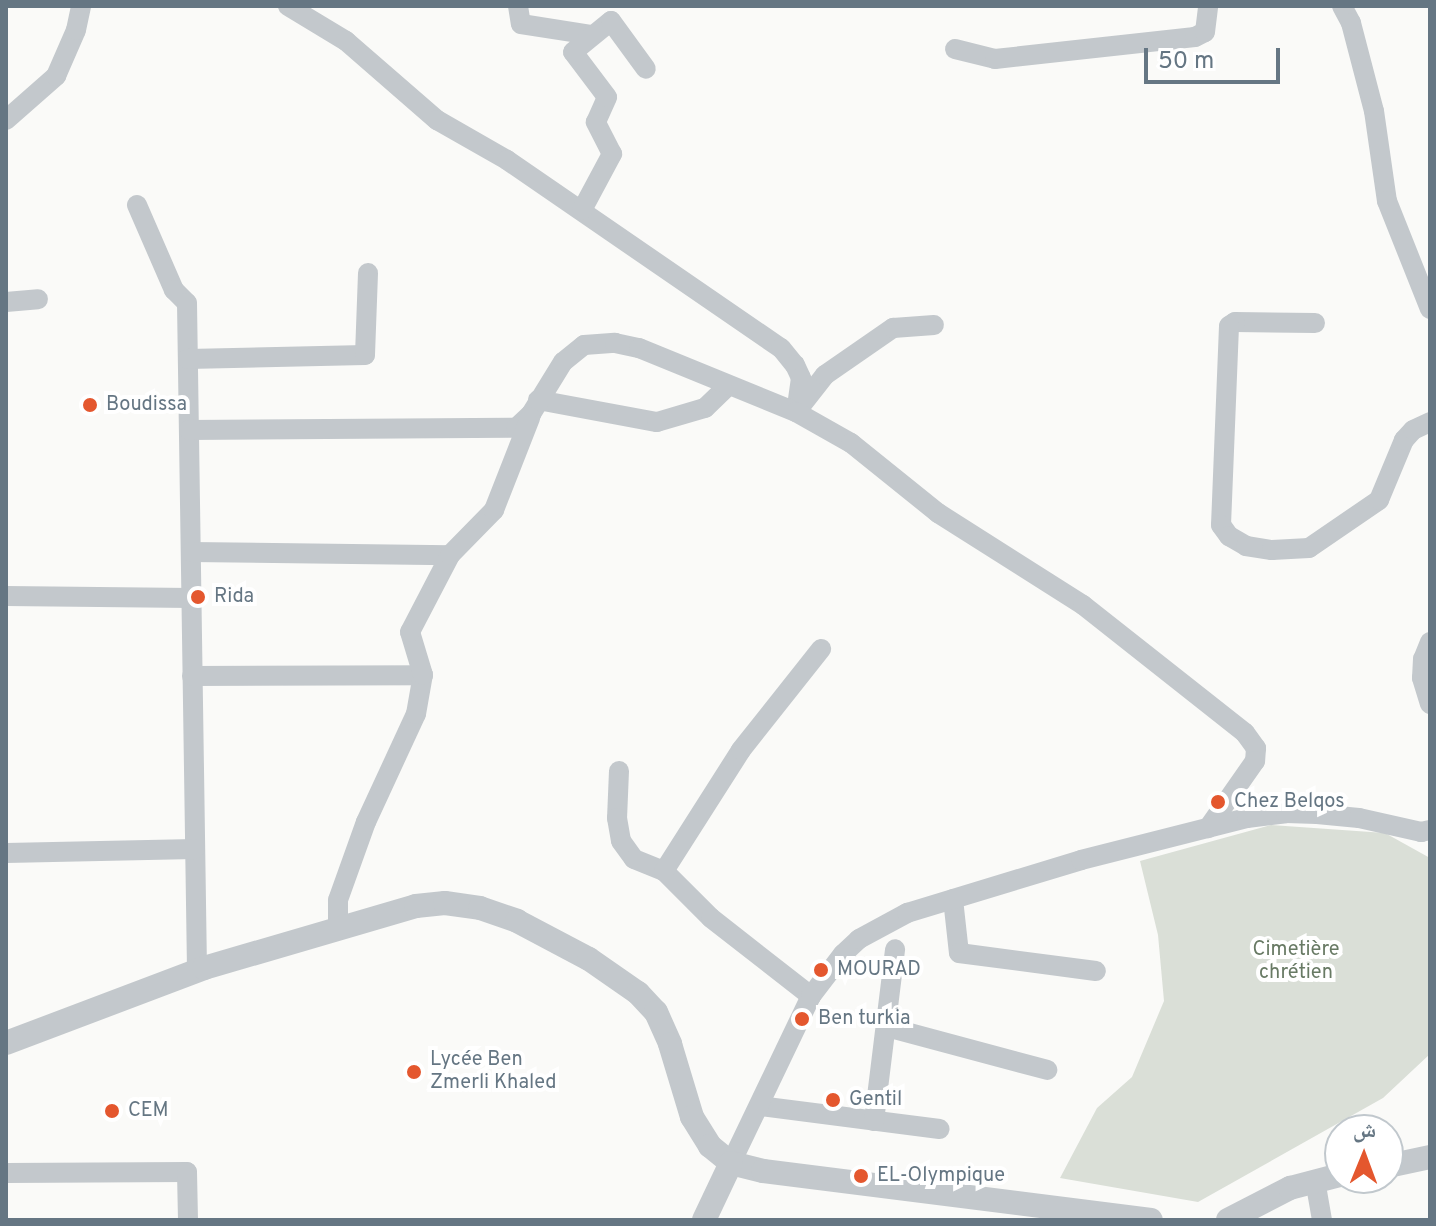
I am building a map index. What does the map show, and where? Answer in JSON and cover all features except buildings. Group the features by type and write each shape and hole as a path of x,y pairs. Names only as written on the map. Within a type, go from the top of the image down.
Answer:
{"street":[{"path":"6,120 56,76 76,30 81,6"},
{"path":"288,6 346,41 437,120 507,160 781,348 801,378 796,412"},
{"path":"315,6 322,27"},
{"path":"518,6 521,24 592,35"},
{"path":"955,49 995,59 1195,37 1205,32 1209,21 1208,6"},
{"path":"1342,6 1351,23 1374,111 1387,201 1430,309"},
{"path":"582,210 612,154 596,122 607,97 573,52 611,21 646,69"},
{"path":"137,205 174,290 187,303 197,971"},
{"path":"188,359 365,355 368,273"},
{"path":"6,302 38,299"},
{"path":"1315,323 1235,322 1229,326 1221,525 1229,536 1246,546 1272,550 1309,548 1379,500 1404,440 1413,430 1430,422"},
{"path":"796,412 825,375 893,328 934,325"},
{"path":"189,430 516,428 537,403 563,362 584,345 615,343 639,348 796,412 851,443 938,513 1083,605 1172,672 1245,733 1256,748 1255,761 1208,828"},
{"path":"537,403 657,422 705,408 728,386"},
{"path":"338,929 338,900 366,822 416,714 423,675 410,632 450,555 494,510 537,403"},
{"path":"191,552 450,555"},
{"path":"6,596 191,598"},
{"path":"1430,642 1423,659 1422,678 1430,704"},
{"path":"664,871 741,750 821,649"},
{"path":"192,676 423,675"},
{"path":"619,771 617,818 621,841 634,859 664,871 711,918 811,996"},
{"path":"704,1220 811,996 859,939 907,913 1081,860 1208,828 1286,813 1359,818 1410,830 1430,830"},
{"path":"6,853 195,849"},
{"path":"953,899 959,953 1096,971"},
{"path":"6,1043 197,971 416,906 445,903 480,908 517,921 589,959 638,993 656,1012 670,1044 692,1117 710,1146 731,1163 763,1171 1151,1220"},
{"path":"874,1121 895,949"},
{"path":"887,1027 1047,1070"},
{"path":"760,1106 940,1129"},
{"path":"1404,1163 1430,1157"},
{"path":"6,1173 187,1172 188,1220"},
{"path":"1228,1220 1324,1178"},
{"path":"1315,1180 1322,1220"}],"green space":[{"name":"Cimetière chrétien","path":"1271,825 1385,833 1430,858 1430,1054 1383,1098 1355,1114 1324,1114 1324,1131 1198,1202 1060,1178 1097,1108 1132,1077 1164,1001 1158,935 1140,861"}],"place":[{"name":"Boudissa","path":"90,405"},
{"name":"Rida","path":"198,597"},
{"name":"Chez Belqos","path":"1218,802"},
{"name":"MOURAD","path":"821,970"},
{"name":"Ben turkia","path":"802,1019"},
{"name":"Lycée Ben Zmerli Khaled","path":"414,1072"},
{"name":"Gentil","path":"833,1100"},
{"name":"CEM","path":"112,1111"},
{"name":"EL-Olympique","path":"861,1176"}]}
